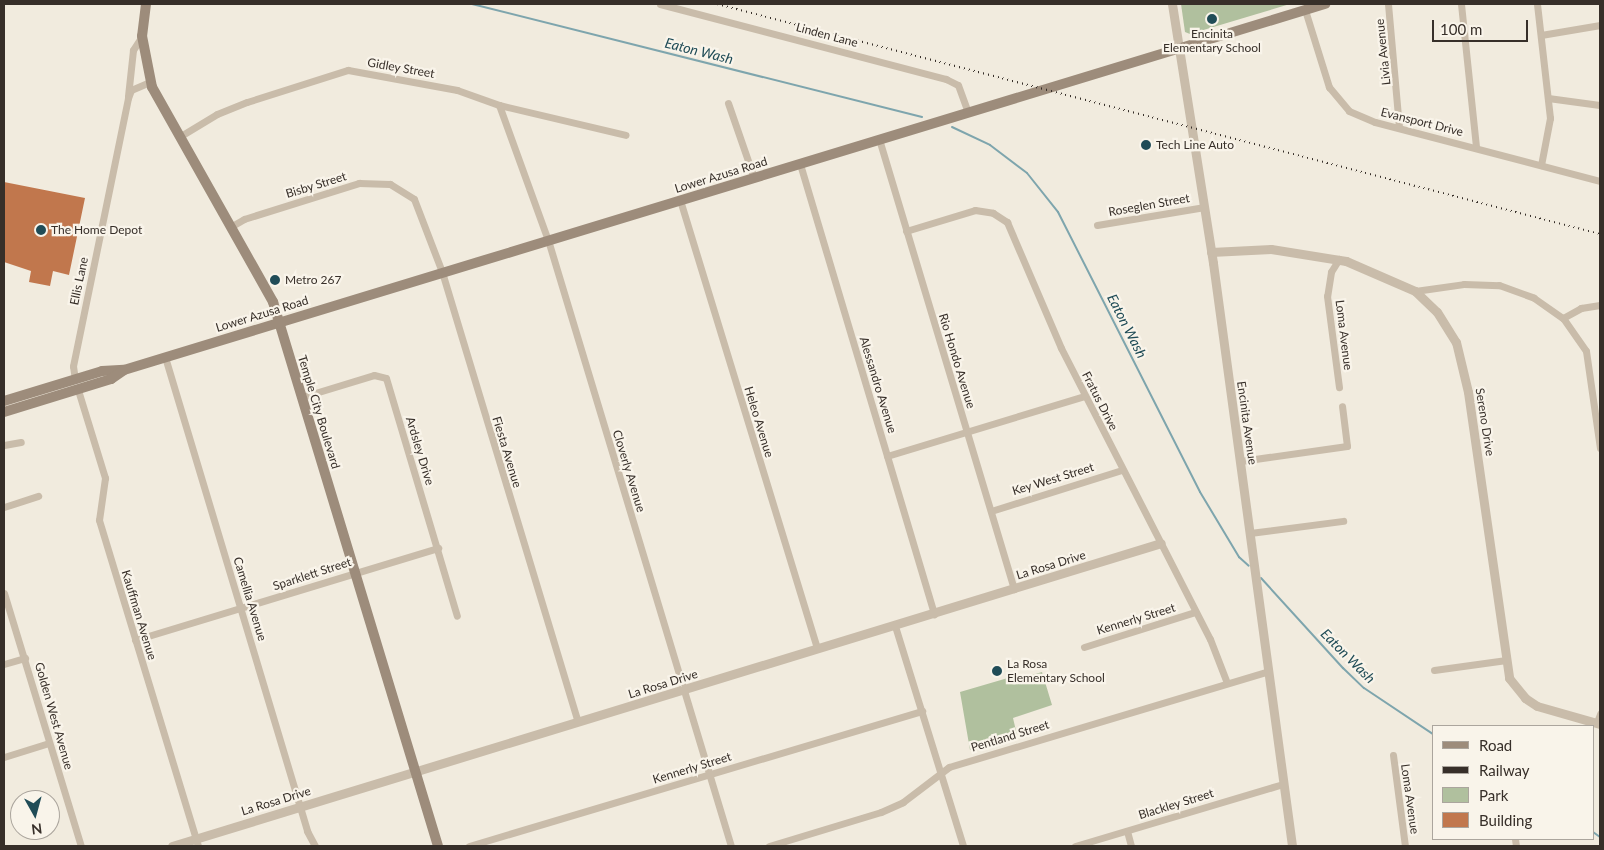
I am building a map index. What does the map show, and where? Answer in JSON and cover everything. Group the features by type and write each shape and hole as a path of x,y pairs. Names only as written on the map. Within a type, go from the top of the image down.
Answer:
{"main road":[{"name":"Temple City Boulevard","path":"146,4 142,36 150,82 179,137 266,286 279,322 356,572 438,846"},
{"name":"Lower Azusa Road","path":"4,401 77,385 219,340 1325,4"},
{"name":"Lower Azusa Road","path":"4,412 50,398 77,385 96,384 124,370"}],"street":[{"name":"Linden Lane","path":"660,4 946,79 958,85 968,112"},
{"name":"Encinita Avenue","path":"1172,4 1211,252 1292,846"},
{"name":"Livia Avenue","path":"1388,4 1399,128"},
{"path":"1461,4 1476,146"},
{"path":"1537,4 1548,98 1549,130 1541,166"},
{"name":"Evansport Drive","path":"1305,10 1334,96 1360,117 1476,146 1541,166 1600,181"},
{"path":"1541,35 1600,25"},
{"name":"Ellis Lane","path":"77,385 73,366 128,98 133,50 142,36"},
{"name":"Gidley Street","path":"179,137 232,108 348,70 457,90 499,105 626,135"},
{"path":"128,98 131,90 150,82"},
{"path":"1548,98 1600,105"},
{"path":"728,102 754,178"},
{"name":"Cloverly Avenue","path":"499,105 548,240 731,846"},
{"name":"Rio Hondo Avenue","path":"879,139 1014,589"},
{"name":"Alessandro Avenue","path":"800,164 934,614"},
{"name":"Bisby Street","path":"232,226 244,219 360,183 390,184 407,192"},
{"name":"Fiesta Avenue","path":"407,192 422,213 442,272 578,722"},
{"name":"Heleo Avenue","path":"680,200 817,650"},
{"name":"Roseglen Street","path":"1097,225 1204,207"},
{"name":"Fratus Drive","path":"906,231 975,210 993,213 1008,222 1084,396 1195,612 1227,683"},
{"name":"Sereno Drive","path":"1211,252 1272,249 1339,259 1366,267 1416,291 1448,326 1461,357 1509,678 1525,698 1537,706 1599,720"},
{"name":"Loma Avenue","path":"1339,259 1332,272 1327,296 1339,387"},
{"path":"1416,291 1464,284 1499,285 1549,307 1563,318 1586,351 1600,448"},
{"path":"1563,318 1581,308 1600,305"},
{"name":"Camellia Avenue","path":"164,357 301,806 315,846"},
{"name":"Ardsley Drive","path":"302,397 378,374 386,378 457,616"},
{"name":"Kauffman Avenue","path":"77,385 105,478 99,520 197,843"},
{"path":"887,456 1084,396"},
{"path":"1240,461 1347,446 1342,406"},
{"path":"4,445 21,442"},
{"name":"Key West Street","path":"991,511 1122,470"},
{"path":"4,507 38,496"},
{"path":"1250,534 1343,521"},
{"name":"La Rosa Drive","path":"172,846 197,843 301,806 415,773 1161,544"},
{"name":"Sparklett Street","path":"135,640 438,548"},
{"name":"Golden West Avenue","path":"4,593 81,846"},
{"name":"Kennerly Street","path":"1084,647 1195,612"},
{"path":"894,626 963,846"},
{"path":"4,664 25,658"},
{"path":"1434,670 1506,660"},
{"name":"Pentland Street","path":"770,846 882,812 903,802 940,773 1268,671"},
{"name":"Kennerly Street","path":"469,846 922,711"},
{"path":"4,757 49,743"},
{"name":"Loma Avenue","path":"1393,755 1405,846"},
{"name":"Blackley Street","path":"1075,846 1283,784"},
{"path":"1127,831 1131,846"}],"green space":[{"name":"Encinita Elementary School","path":"1181,4 1290,4 1190,34 1185,32"},
{"path":"1042,672 1052,705 1013,718 1017,735 970,750 960,692 1018,675 1022,678"}],"building":[{"name":"The Home Depot","path":"4,182 85,198 69,275 53,271 50,286 29,282 31,271 4,262"}],"waterway":[{"name":"Eaton Wash","path":"472,4 922,117"},
{"name":"Eaton Wash","path":"952,127 990,145 1027,173 1058,212 1200,492 1239,557 1249,566"},
{"name":"Eaton Wash","path":"1261,578 1343,668 1364,688 1432,733"},
{"name":"Eaton Wash","path":"1594,833 1600,837"}],"railway":[{"path":"717,4 1600,234"}],"place":[{"name":"Encinita Elementary School","path":"1212,19"},
{"name":"Tech Line Auto","path":"1146,145"},
{"name":"The Home Depot","path":"41,230"},
{"name":"Metro 267","path":"275,280"},
{"name":"La Rosa Elementary School","path":"997,671"}]}
